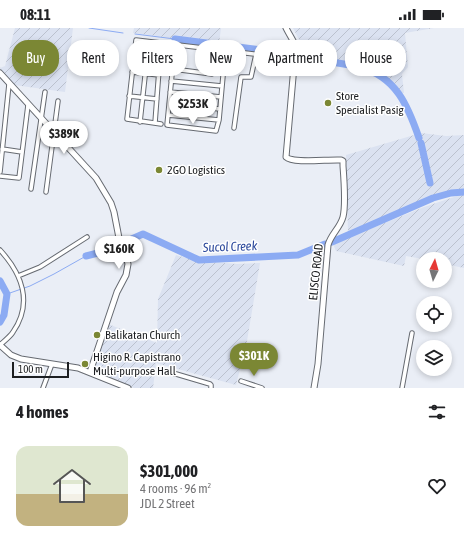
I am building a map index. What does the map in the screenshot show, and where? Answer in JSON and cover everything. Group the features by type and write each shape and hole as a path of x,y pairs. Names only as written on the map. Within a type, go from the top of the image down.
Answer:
{"main road":[{"path":"286,28 293,40"},
{"path":"0,73 96,178 106,193 114,212 120,240 128,264 126,275 117,292 90,372"},
{"name":"ELISCO ROAD","path":"293,76 286,157 288,159 301,161 341,160 343,161 344,166 343,218 340,226 331,236 328,245 318,364 314,388"},
{"path":"0,345 11,355 21,359 30,362 71,367 90,372 128,388"}],"street":[{"path":"187,45 254,54"},
{"path":"234,128 241,77 252,77 254,66"},
{"path":"132,76 127,120 162,124"},
{"path":"140,122 145,76"},
{"path":"155,123 159,76"},
{"path":"172,76 167,125 215,131 217,130 220,110 223,76"},
{"path":"172,81 222,86"},
{"path":"0,172 9,84"},
{"path":"31,189 45,92"},
{"path":"170,92 221,97"},
{"path":"129,96 157,99"},
{"path":"46,192 58,101"},
{"path":"169,104 220,110"},
{"path":"0,176 19,178 28,105"},
{"path":"168,115 218,120"},
{"path":"2,149 22,152"},
{"path":"18,276 40,267 87,237"},
{"path":"0,250 8,259 18,276 22,286 24,304 19,321 12,333 0,345"},
{"path":"402,388 412,333"},
{"path":"43,388 52,364"},
{"path":"166,371 210,384 211,388"},
{"path":"241,381 262,388"}],"shaded area":[{"path":"15,28 73,28 72,40 67,40 67,76 65,92 14,85 0,69 5,66"},
{"path":"134,28 221,28 220,40 195,41 133,33"},
{"path":"293,28 434,28 405,33 406,40 345,40 345,63 337,62 337,40 299,40"},
{"path":"406,44 408,67 406,69"},
{"path":"382,76 402,76 404,93 400,93"},
{"path":"185,95 203,97 202,106 184,104"},
{"path":"421,133 446,136 464,135 464,190 438,195 348,233 346,155"},
{"path":"464,195 464,268 452,265 452,252 416,252 416,258 406,256 404,266 336,251 333,244 424,207"},
{"path":"176,255 197,261 237,264 260,263 247,341 236,385 156,363 153,388 134,388 94,370 108,324 157,343 158,299"}],"waterway":[{"path":"89,28 123,33"},
{"path":"135,34 175,39"},
{"path":"175,39 293,54 372,71 382,77 399,94 405,104 419,138"},
{"path":"421,143 430,183"},
{"name":"Sucol Creek","path":"332,242 433,198 451,193 464,192"},
{"name":"Sucol Creek","path":"86,256 102,252 143,234 199,260 298,255 325,244"},
{"name":"Sucol Creek","path":"7,294 30,286 86,256"},
{"path":"0,281 7,294 4,315 0,322"}],"place":[{"name":"Store Specialist Pasig","path":"328,103"},
{"name":"2GO Logistics","path":"159,170"},
{"name":"Balikatan Church","path":"97,335"},
{"name":"Higino R. Capistrano Multi-purpose Hall","path":"85,364"}]}
